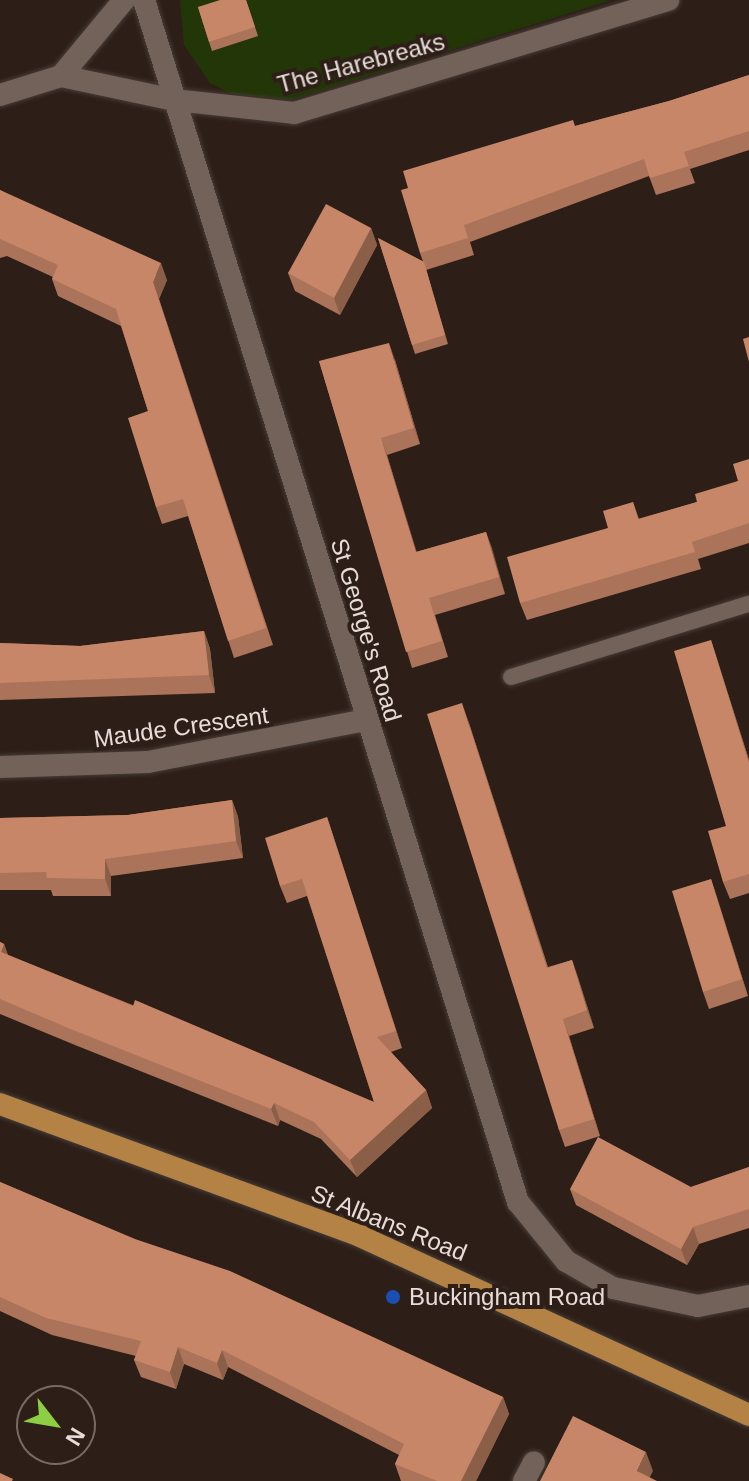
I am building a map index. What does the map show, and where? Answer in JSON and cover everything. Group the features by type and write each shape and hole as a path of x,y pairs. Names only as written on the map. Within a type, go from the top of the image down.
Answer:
{"main road":[{"name":"St Albans Road","path":"0,1104 360,1236 749,1415"}],"street":[{"path":"61,76 124,0"},
{"name":"St George's Road","path":"144,0 507,1178 566,1261 641,1298 698,1306 749,1296"},
{"name":"The Harebreaks","path":"0,95 61,76 175,100 294,113 668,0"},
{"name":"Maude Crescent","path":"0,767 148,762 366,720"}],"lane":[{"path":"511,677 749,604"}],"green space":[{"path":"180,0 611,0 291,100 231,94 210,83 184,45"}],"building":[{"path":"220,0 246,0 255,27 209,42 198,7"},
{"path":"749,75 749,131 684,152 689,166 650,178 644,159 464,225 468,238 420,253 401,190 408,188 403,171 573,120 575,126 669,101"},
{"path":"0,190 161,263 153,282 266,628 228,641 183,499 156,507 128,418 148,411 116,309 52,279 58,265 0,239"},
{"path":"326,204 371,228 334,298 288,273"},
{"path":"378,238 424,262 445,335 412,345"},
{"path":"749,337 749,362 743,339"},
{"path":"389,343 414,428 381,438 416,552 486,532 499,577 429,598 442,641 406,652 319,361"},
{"path":"749,459 749,523 692,542 695,552 520,603 507,557 608,528 603,511 633,502 638,519 697,502 695,494 738,481 733,464"},
{"path":"204,631 209,675 0,683 0,643 80,646"},
{"path":"711,640 749,763 749,874 723,882 708,831 726,826 674,651"},
{"path":"462,703 547,968 572,960 587,1010 563,1019 594,1119 559,1130 427,714"},
{"path":"232,800 236,841 105,859 105,879 47,878 46,872 0,873 0,818 128,815"},
{"path":"327,817 396,1031 377,1037 426,1090 350,1160 314,1122 274,1103 271,1109 0,999 0,942 4,944 1,952 133,1006 135,1000 374,1102 302,879 280,886 265,838"},
{"path":"711,879 742,979 703,992 672,891"},
{"path":"598,1137 691,1187 749,1167 749,1209 693,1227 681,1249 570,1189"},
{"path":"0,1182 135,1239 230,1271 503,1397 461,1481 437,1481 395,1464 404,1444 222,1350 217,1363 178,1347 170,1372 134,1360 141,1341 46,1318 0,1297"},
{"path":"573,1416 646,1452 637,1471 657,1481 540,1481"},
{"path":"0,1473 13,1479 12,1481 0,1481"}],"place":[{"name":"Buckingham Road","path":"393,1297"}]}
